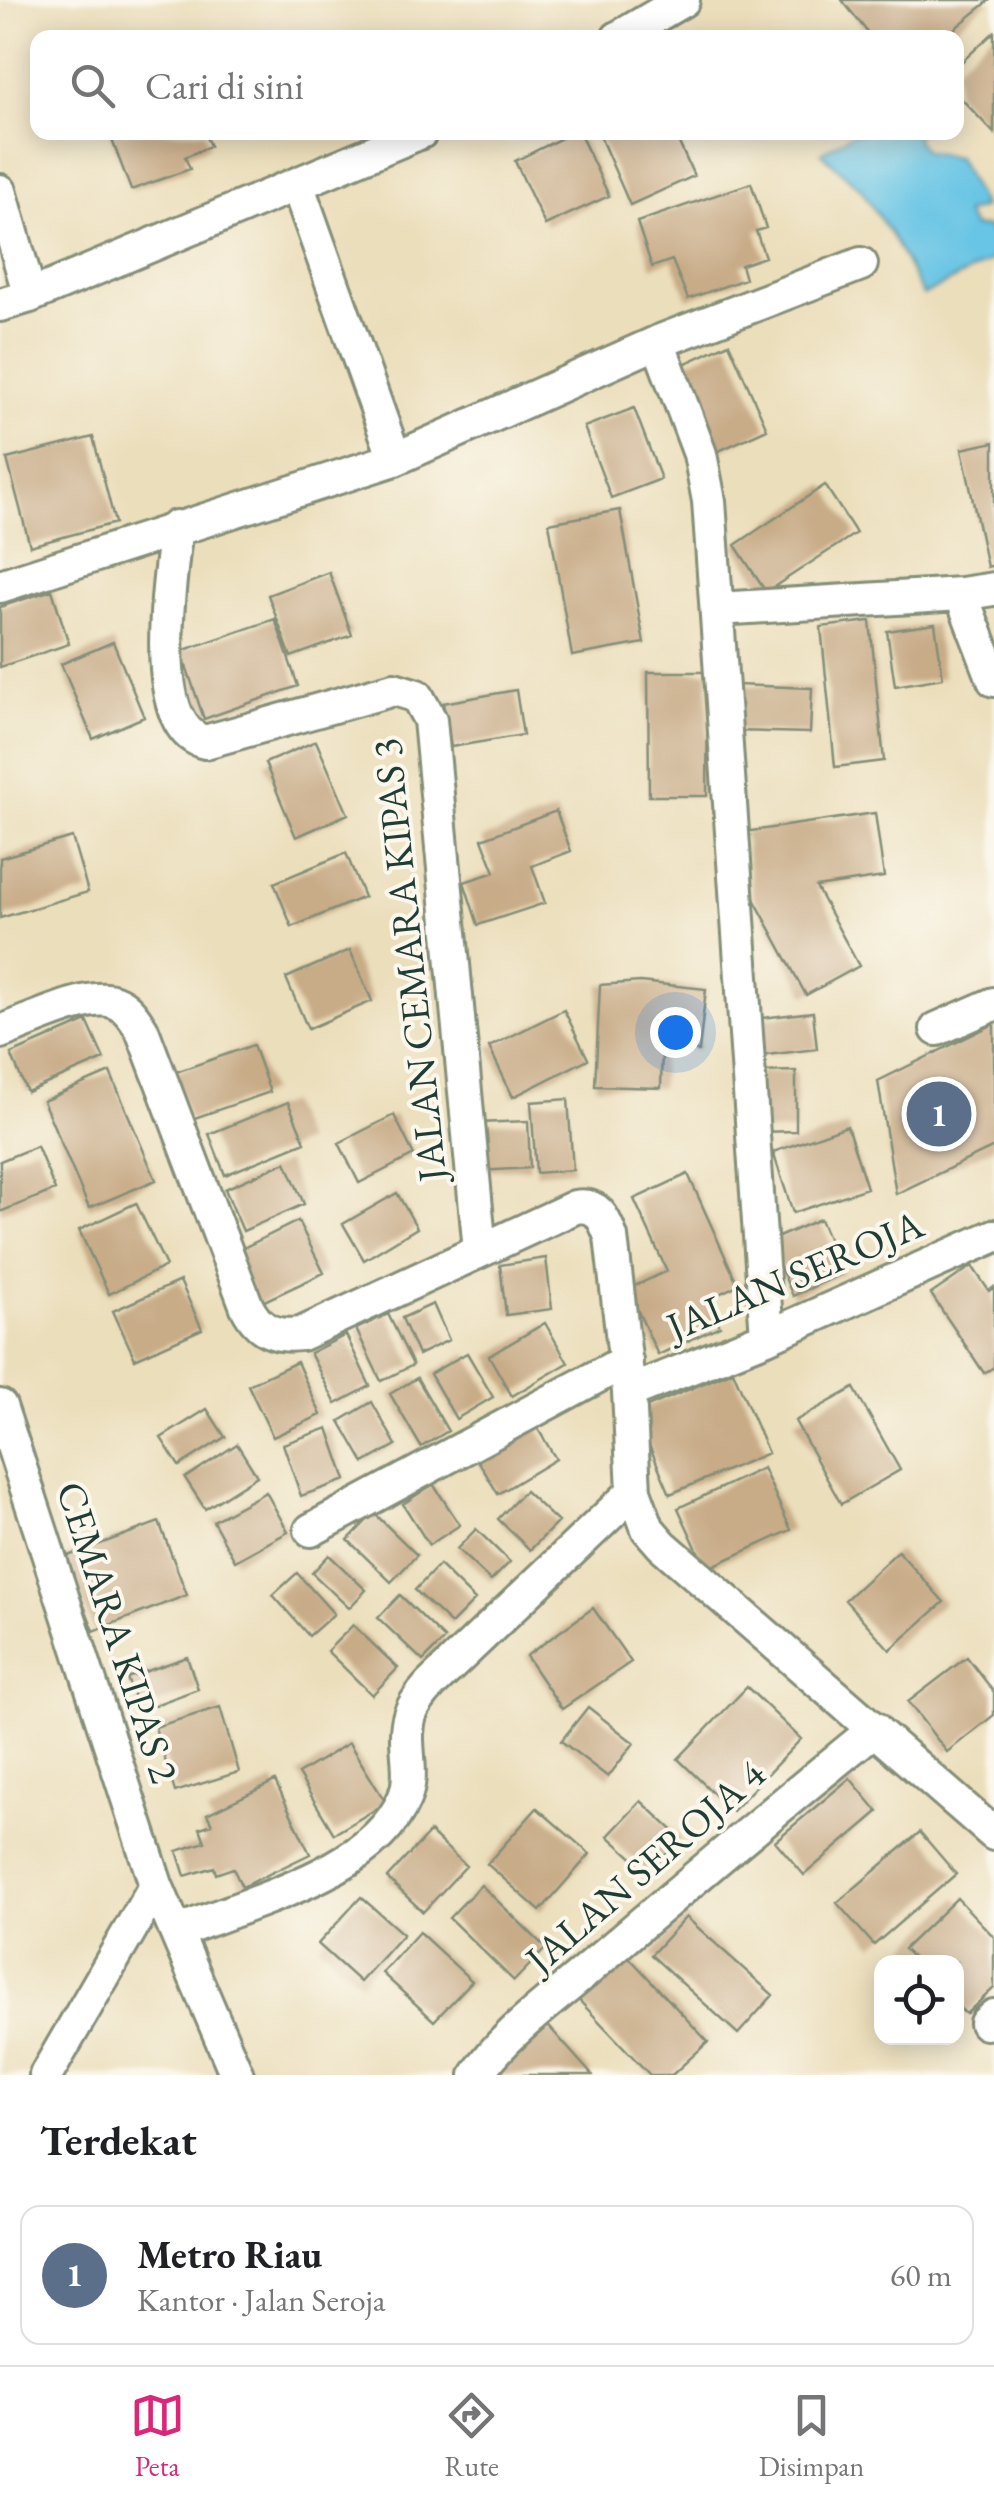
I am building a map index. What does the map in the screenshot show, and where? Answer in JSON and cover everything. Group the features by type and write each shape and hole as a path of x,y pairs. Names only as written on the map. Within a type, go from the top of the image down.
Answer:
{"street":[{"path":"632,30 683,0"},
{"path":"0,192 15,301 402,140"},
{"path":"297,184 394,459"},
{"path":"0,586 394,459 658,342 862,264"},
{"path":"658,342 700,454 709,501 768,1337"},
{"name":"JALAN CEMARA KIPAS 3","path":"176,527 164,649 179,722 186,734 205,742 394,690 417,696 430,720 480,1251"},
{"path":"717,609 994,589"},
{"path":"961,594 994,680"},
{"path":"0,1032 90,1000 118,1002 133,1015 247,1307 254,1321 280,1337 301,1334 575,1208 594,1208 602,1214 611,1237 628,1376 634,1491 648,1529 994,1834"},
{"path":"937,1029 994,1004"},
{"name":"JALAN SEROJA","path":"310,1530 628,1376 768,1337 994,1236"},
{"name":"CEMARA KIPAS 2","path":"0,1406 156,1885"},
{"path":"178,1932 349,1862 374,1842 404,1800 410,1779 409,1718 416,1702 634,1491"},
{"name":"JALAN SEROJA 4","path":"477,2075 510,2038 733,1843 875,1728"},
{"path":"156,1885 237,2075"},
{"path":"46,2075 156,1885"}],"water":[{"path":"842,140 917,140 925,151 957,157 983,207 965,213 973,227 988,227 994,238 994,259 923,295 861,189 821,153"}],"building":[{"path":"842,0 990,0 953,30 866,30"},
{"path":"994,32 994,133 964,101 964,60"},
{"path":"112,140 207,140 210,146 185,157 190,169 131,190"},
{"path":"558,140 583,140 609,196 545,225 515,161"},
{"path":"602,140 678,140 694,176 630,205"},
{"path":"751,183 766,228 756,231 765,257 741,265 745,279 688,299 672,260 652,267 637,222"},
{"path":"729,343 767,429 712,454 673,369"},
{"path":"634,408 661,479 611,498 584,427"},
{"path":"93,437 115,523 30,546 7,459"},
{"path":"994,442 994,565 987,567 962,449"},
{"path":"825,485 856,533 766,592 735,545"},
{"path":"620,510 644,643 572,656 549,523"},
{"path":"329,572 352,635 291,657 268,595"},
{"path":"52,590 69,644 0,667 0,607"},
{"path":"275,619 298,686 204,719 181,651"},
{"path":"870,621 884,761 835,767 821,627"},
{"path":"935,624 943,678 895,686 887,631"},
{"path":"113,642 144,717 93,739 61,664"},
{"path":"648,672 708,672 707,796 649,796"},
{"path":"736,685 812,688 810,733 734,731"},
{"path":"516,690 523,735 451,747 443,703"},
{"path":"316,741 348,814 296,837 265,763"},
{"path":"556,811 571,851 532,866 545,903 478,925 464,882 495,872 482,839"},
{"path":"875,813 884,877 816,887 859,966 806,995 753,897 744,832"},
{"path":"72,837 88,892 0,918 0,858"},
{"path":"346,853 364,897 292,927 274,883"},
{"path":"350,950 372,1001 308,1029 286,978"},
{"path":"640,982 706,989 699,1051 662,1047 661,1088 595,1086 600,985"},
{"path":"564,1010 588,1059 513,1097 489,1047"},
{"path":"813,1012 817,1049 758,1056 753,1019"},
{"path":"87,1021 104,1059 27,1092 11,1054"},
{"path":"994,1024 994,1147 896,1194 878,1081"},
{"path":"253,1045 270,1092 189,1120 173,1073"},
{"path":"796,1071 796,1131 758,1132 757,1072"},
{"path":"110,1072 156,1180 89,1208 43,1101"},
{"path":"568,1099 573,1170 536,1173 531,1102"},
{"path":"288,1102 305,1142 225,1175 209,1134"},
{"path":"394,1115 414,1155 359,1183 339,1143"},
{"path":"528,1121 530,1168 479,1171 477,1123"},
{"path":"847,1126 867,1188 793,1213 773,1152"},
{"path":"37,1146 55,1190 0,1212 0,1161"},
{"path":"286,1162 304,1204 243,1231 225,1189"},
{"path":"688,1174 738,1285 708,1299 720,1326 658,1355 628,1289 667,1271 634,1199"},
{"path":"397,1193 417,1228 364,1260 343,1224"},
{"path":"136,1203 166,1266 109,1294 79,1230"},
{"path":"820,1219 843,1273 793,1296 769,1241"},
{"path":"298,1221 324,1273 258,1304 233,1253"},
{"path":"546,1258 552,1309 506,1315 500,1265"},
{"path":"972,1266 989,1291 994,1287 994,1367 984,1373 931,1294"},
{"path":"180,1281 202,1329 135,1359 113,1311"},
{"path":"433,1304 449,1340 418,1355 402,1318"},
{"path":"388,1314 413,1365 381,1381 356,1329"},
{"path":"545,1323 568,1363 512,1396 489,1356"},
{"path":"346,1335 370,1386 336,1404 310,1353"},
{"path":"467,1353 493,1397 456,1419 430,1374"},
{"path":"297,1362 321,1415 273,1437 248,1385"},
{"path":"733,1371 768,1453 670,1494 635,1412"},
{"path":"417,1378 448,1431 421,1447 390,1394"},
{"path":"854,1388 900,1470 841,1504 795,1421"},
{"path":"372,1402 396,1445 364,1463 340,1421"},
{"path":"207,1409 225,1437 179,1466 161,1438"},
{"path":"535,1424 556,1459 498,1494 477,1459"},
{"path":"328,1428 346,1480 301,1496 283,1444"},
{"path":"237,1444 257,1476 205,1509 185,1478"},
{"path":"763,1468 791,1530 706,1569 678,1508"},
{"path":"433,1484 460,1525 429,1545 403,1504"},
{"path":"525,1491 558,1522 530,1550 498,1519"},
{"path":"266,1492 288,1532 235,1561 213,1521"},
{"path":"374,1513 417,1555 391,1582 348,1540"},
{"path":"159,1522 187,1595 94,1631 65,1557"},
{"path":"476,1529 510,1562 491,1581 457,1549"},
{"path":"898,1551 944,1602 890,1650 845,1600"},
{"path":"329,1555 366,1590 349,1608 312,1573"},
{"path":"439,1565 475,1600 451,1624 415,1590"},
{"path":"297,1573 334,1614 309,1636 273,1595"},
{"path":"400,1595 445,1639 423,1661 378,1618"},
{"path":"593,1608 631,1662 562,1709 526,1656"},
{"path":"353,1625 398,1668 372,1695 327,1651"},
{"path":"187,1657 198,1689 139,1711 127,1678"},
{"path":"967,1657 994,1692 994,1715 947,1752 908,1702"},
{"path":"747,1687 801,1739 732,1811 678,1759"},
{"path":"220,1707 239,1772 175,1792 155,1727"},
{"path":"588,1707 634,1743 608,1777 561,1741"},
{"path":"349,1743 386,1803 334,1834 298,1774"},
{"path":"850,1778 878,1812 804,1875 775,1841"},
{"path":"275,1781 310,1854 242,1887 233,1868 216,1874 214,1867 185,1876 177,1851 205,1842 200,1828 212,1824 207,1814"},
{"path":"641,1801 681,1838 649,1873 608,1836"},
{"path":"537,1808 590,1854 540,1911 487,1864"},
{"path":"430,1832 466,1866 423,1912 387,1878"},
{"path":"920,1832 956,1874 874,1945 837,1903"},
{"path":"481,1885 546,1948 514,1981 449,1918"},
{"path":"361,1897 403,1934 360,1982 318,1944"},
{"path":"957,1898 994,1937 994,1988 966,2014 964,1955 910,1955 904,1949"},
{"path":"686,1917 773,1995 738,2034 651,1955"},
{"path":"419,1932 472,1981 434,2021 382,1973"},
{"path":"625,1953 708,2042 672,2075 650,2075 577,1998"},
{"path":"544,2021 592,2075 495,2075"}],"place":[{"name":"Metro Riau","path":"939,1114"}]}
